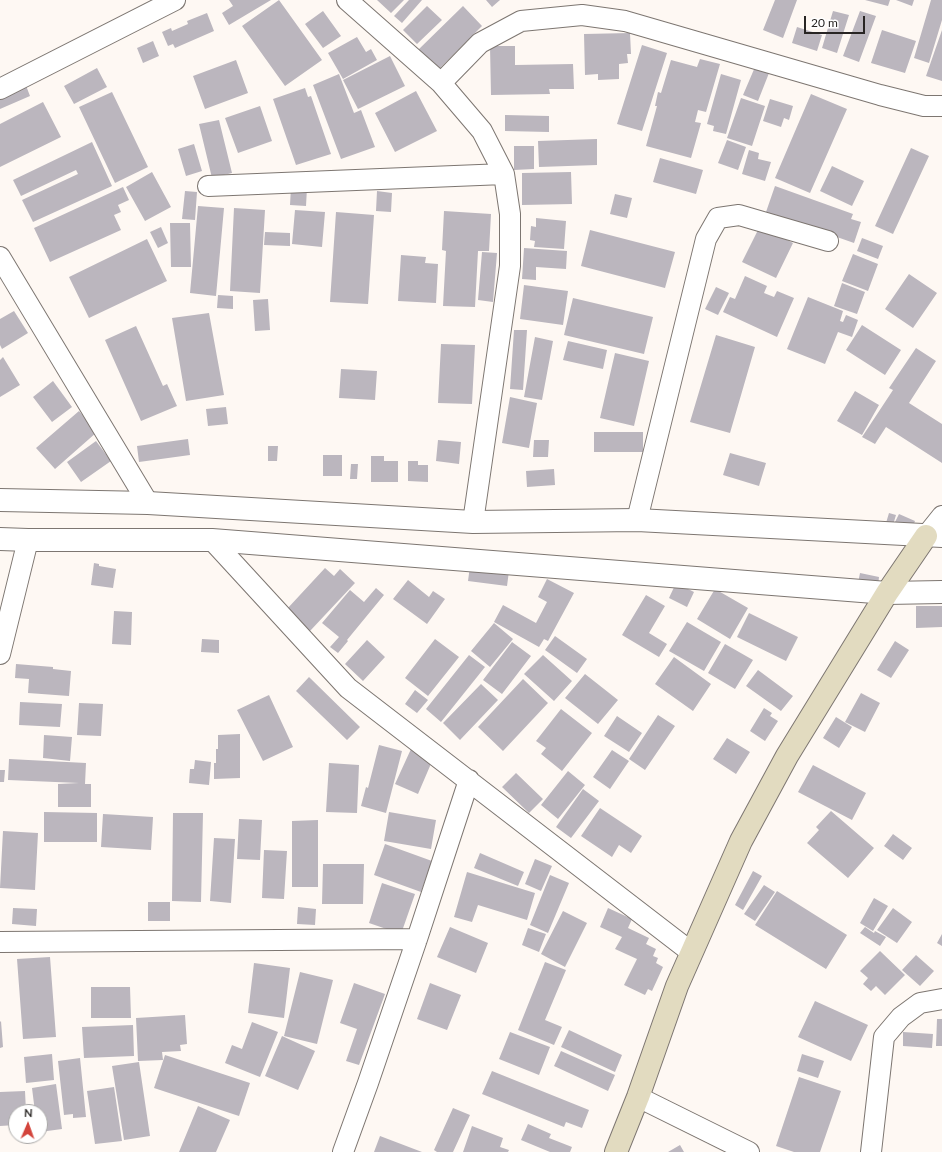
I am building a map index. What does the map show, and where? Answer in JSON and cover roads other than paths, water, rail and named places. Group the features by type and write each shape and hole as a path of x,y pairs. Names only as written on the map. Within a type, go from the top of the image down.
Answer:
{"main road":[{"path":"616,1152 638,1097 677,986 740,841 787,756 887,593 934,536"}],"street":[{"path":"0,89 175,0"},
{"path":"347,0 441,83 482,131 504,174 510,214 510,266 473,522"},
{"path":"441,83 480,43 521,21 582,15 625,21 880,95 924,106 942,106"},
{"path":"208,186 504,174"},
{"path":"637,520 706,239 718,218 739,215 828,241"},
{"path":"0,257 148,503"},
{"path":"0,500 148,503 473,522 637,520 934,536 942,516"},
{"path":"0,539 212,540 887,593 942,592"},
{"path":"0,654 28,540"},
{"path":"212,540 348,688 691,952"},
{"path":"343,1152 417,939 469,780"},
{"path":"0,942 417,939"},
{"path":"871,1152 884,1037 901,1017 920,1003 942,999"},
{"path":"638,1097 749,1152"}]}
